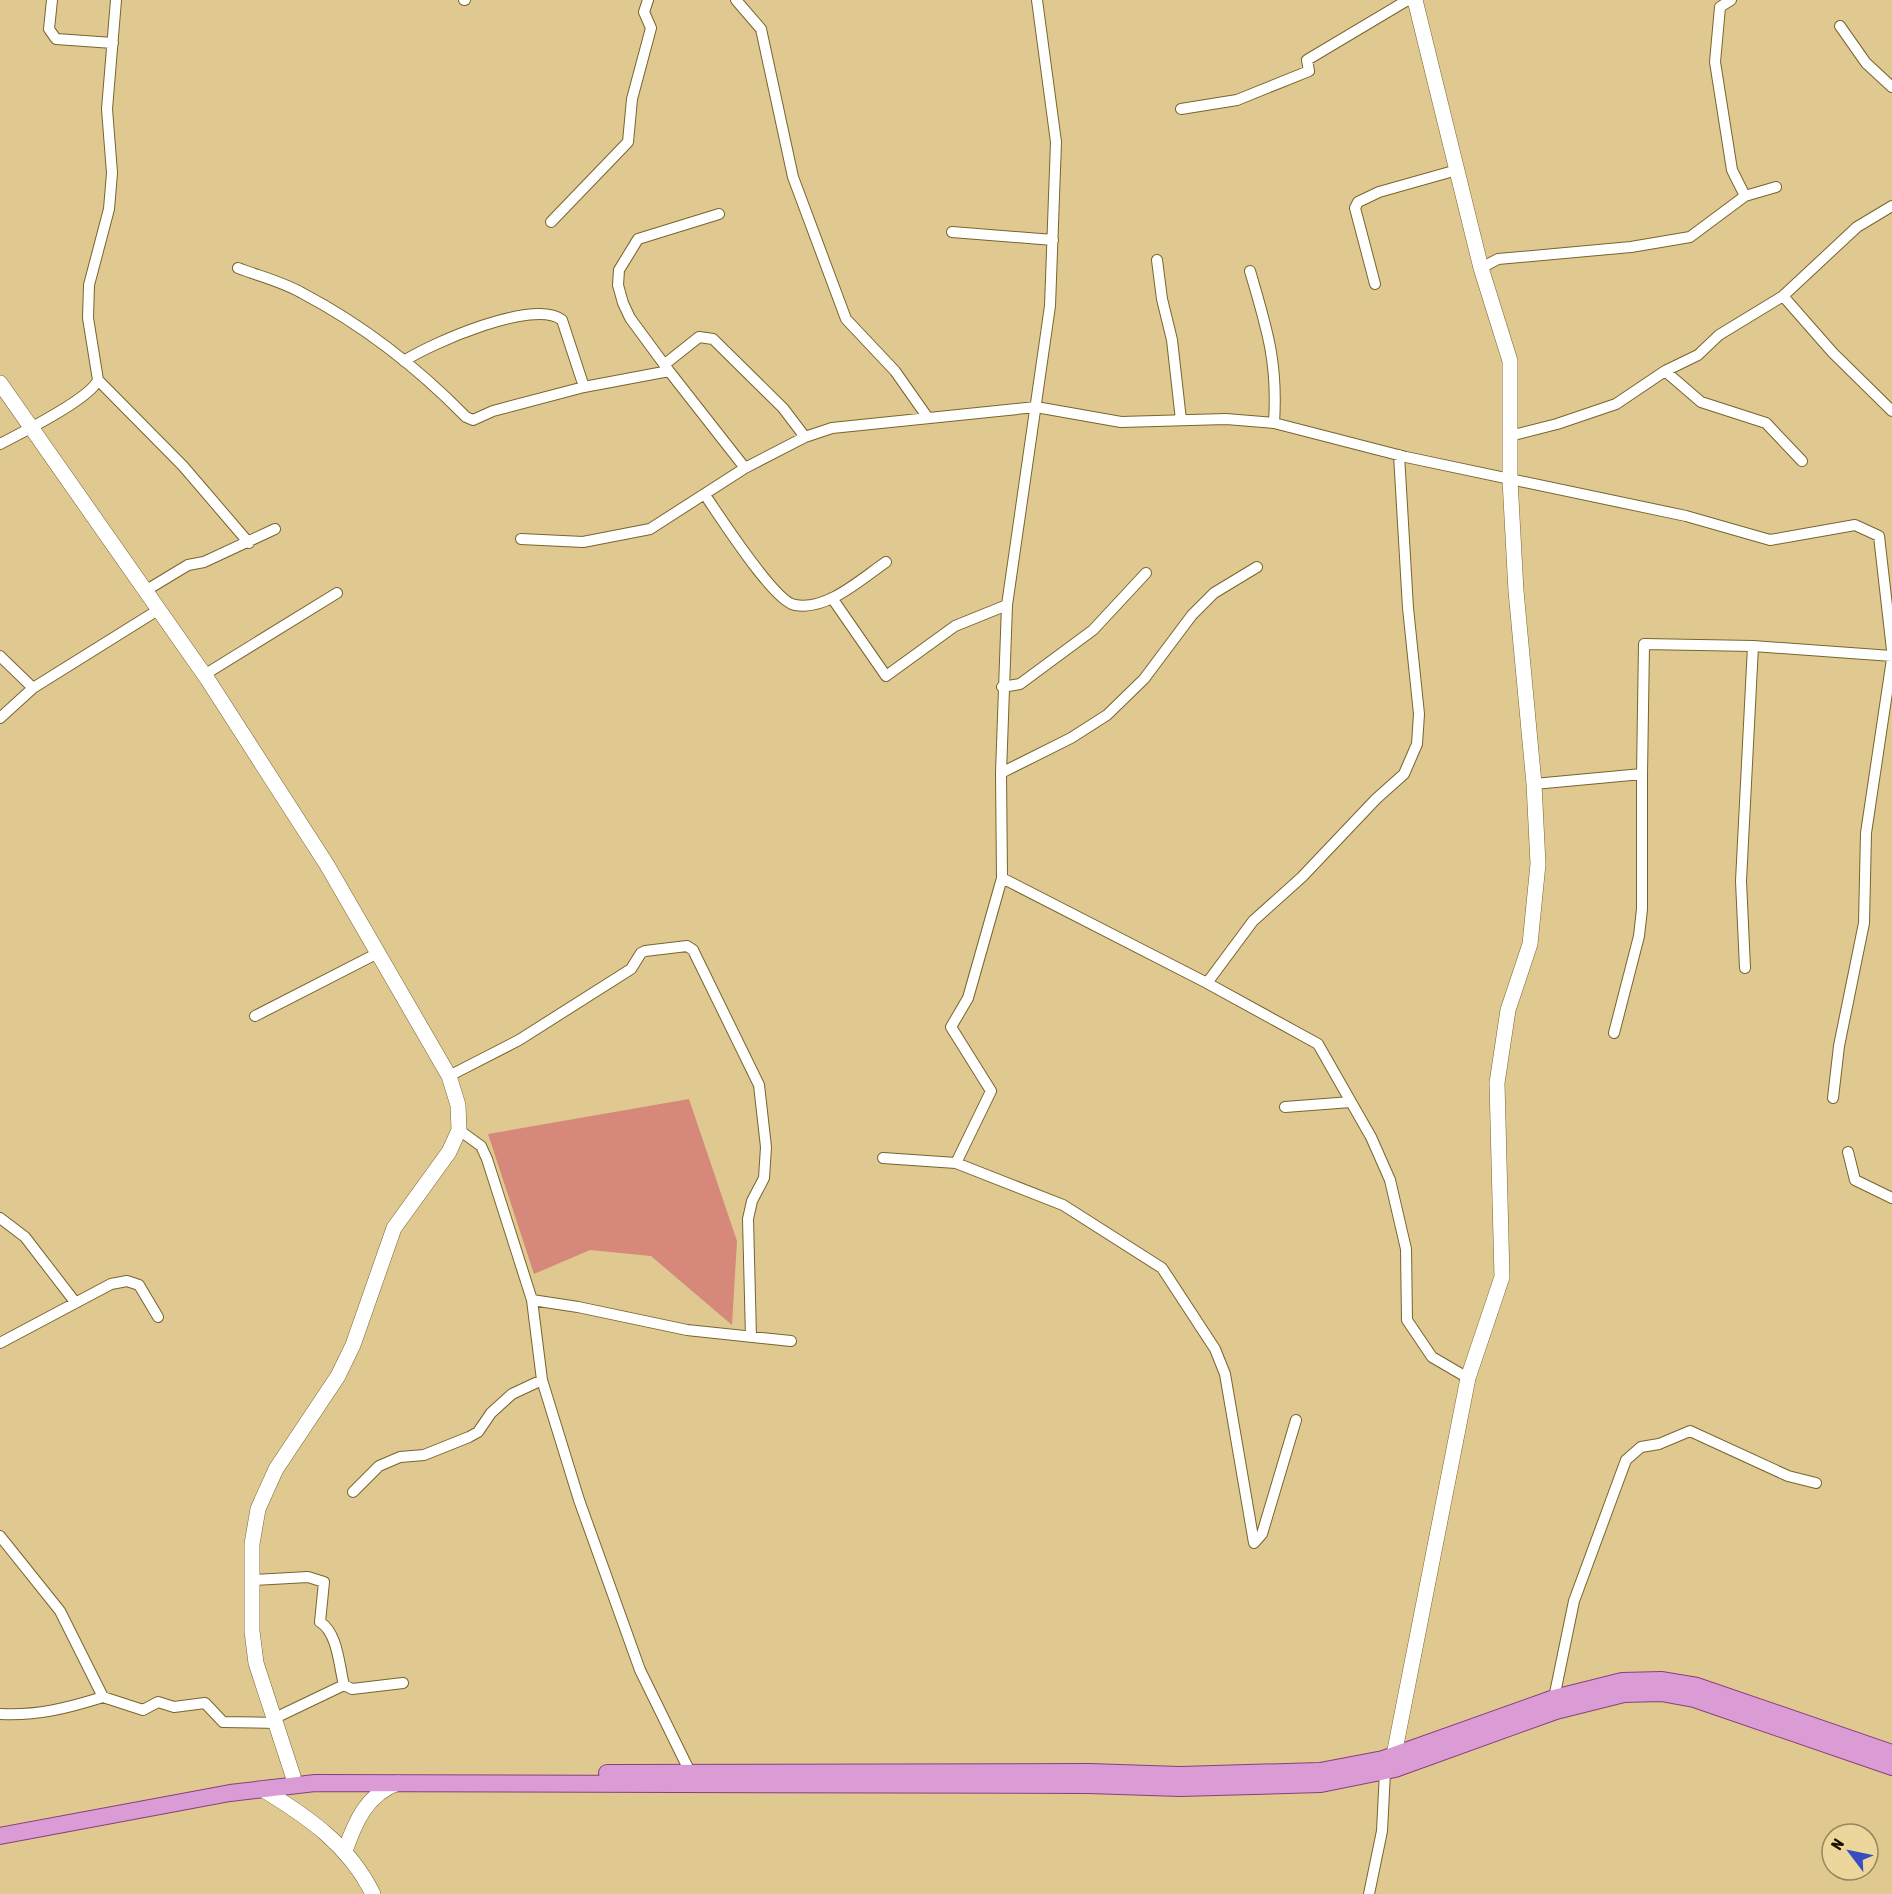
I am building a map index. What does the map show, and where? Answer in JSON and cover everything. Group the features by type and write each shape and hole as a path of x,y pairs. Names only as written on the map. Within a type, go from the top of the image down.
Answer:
{"main road":[{"path":"0,1826 171,1793 293,1776 690,1772 1089,1772 1180,1775 1320,1771 1394,1755 1554,1698 1623,1681 1662,1680 1697,1686 1892,1753"},
{"path":"0,1836 262,1789 315,1783 403,1781 1088,1785 1180,1788 1321,1784 1385,1772 1556,1711 1624,1694 1660,1693 1694,1699 1892,1767"}],"street":[{"path":"52,0 49,29 56,39 113,43"},
{"path":"0,444 30,429 95,387 98,380 88,318 90,285 109,209 112,173 107,109 116,0"},
{"path":"551,222 628,142 632,99 651,28 644,12 648,0"},
{"path":"736,0 761,29 793,177 846,319 895,371 928,418"},
{"path":"956,1163 991,1091 951,1027 968,998 1002,878 1002,687 1006,605 1050,306 1056,142 1037,0"},
{"path":"1181,109 1238,100 1310,71 1307,60 1406,0 1415,0 1481,268 1510,362 1510,480 1516,591 1534,784 1538,864 1530,944 1508,1010 1497,1083 1502,1277 1468,1378 1394,1755"},
{"path":"1731,0 1720,7 1715,62 1732,170 1745,196"},
{"path":"1840,26 1866,63 1892,87"},
{"path":"1375,284 1355,208 1358,202 1379,192 1457,170"},
{"path":"1481,268 1498,259 1631,247 1690,237 1745,196 1776,187"},
{"path":"1510,436 1557,424 1616,404 1665,371 1698,355 1719,335 1783,296 1857,227 1892,206"},
{"path":"719,214 638,239 619,270 618,285 630,318 745,468"},
{"path":"952,232 1053,240"},
{"path":"1156,260 1172,340 1181,420"},
{"path":"238,267 301,292 362,330 429,379 466,417 473,420 493,411 667,368 699,337 713,339 783,408 805,437"},
{"path":"1250,271 1272,347 1277,383 1274,423"},
{"path":"1783,296 1833,353 1892,411"},
{"path":"404,361 429,345 467,330 530,315 555,315 562,320 584,387"},
{"path":"1665,371 1701,402 1766,423 1802,461"},
{"path":"98,380 183,466 249,543"},
{"path":"0,383 204,675 327,865 448,1076 458,1105 459,1130 449,1152 394,1228 353,1345 338,1376 276,1469 258,1509 252,1544 252,1631 256,1663 293,1776"},
{"path":"521,539 583,542 650,529 745,468 805,437 832,428 1036,407 1121,422 1226,419 1274,423 1399,455 1686,516 1770,540 1855,525 1879,536 1888,570 1892,650"},
{"path":"1207,983 1253,921 1302,877 1376,799 1404,774 1417,744 1419,714 1408,608 1399,455"},
{"path":"705,495 743,550 784,602 796,606 815,604 832,598 886,562"},
{"path":"145,591 188,565 204,562 276,529"},
{"path":"1001,773 1071,738 1107,715 1144,679 1192,615 1214,592 1257,567"},
{"path":"1002,687 1020,684 1093,630 1146,573"},
{"path":"204,675 337,593"},
{"path":"832,598 886,676 955,626 1006,605"},
{"path":"0,718 33,688 158,610"},
{"path":"1614,1033 1639,936 1642,909 1644,644 1753,646 1892,657 1866,832 1864,923 1839,1046 1833,1098"},
{"path":"1744,968 1741,881 1753,646"},
{"path":"0,656 33,688"},
{"path":"1534,784 1642,774"},
{"path":"1002,878 1207,983 1318,1044 1371,1137 1390,1179 1406,1249 1407,1320 1432,1357 1468,1378"},
{"path":"448,1076 519,1040 632,969 641,953 687,946 693,950 759,1085 766,1147 765,1178 752,1201 748,1218 752,1337"},
{"path":"255,1016 378,953"},
{"path":"1285,1107 1351,1102"},
{"path":"459,1130 481,1146 487,1159 531,1300 542,1380 579,1500 640,1670 690,1772"},
{"path":"1848,1152 1855,1180 1892,1198"},
{"path":"883,1158 956,1163 1063,1204 1162,1268 1215,1349 1225,1374 1254,1543 1262,1534 1296,1420"},
{"path":"0,1218 25,1238 75,1302"},
{"path":"0,1343 111,1284 127,1281 139,1285 158,1317"},
{"path":"531,1300 578,1307 687,1330 791,1341"},
{"path":"352,1492 379,1466 400,1457 424,1455 478,1432 491,1413 512,1394 542,1380"},
{"path":"1554,1698 1574,1600 1626,1460 1641,1447 1659,1444 1690,1431 1788,1476 1816,1483"},
{"path":"0,1536 60,1611 103,1697"},
{"path":"252,1580 308,1577 324,1582 320,1622 328,1627 332,1635 344,1685 352,1689 403,1683"},
{"path":"0,1714 23,1715 59,1711 103,1697 143,1710 158,1702 174,1707 205,1703 223,1722 276,1720 344,1685"},
{"path":"1370,1894 1382,1831 1385,1772"},
{"path":"345,1851 353,1825 366,1804 386,1787 403,1781"},
{"path":"262,1789 299,1812 345,1851 363,1875 373,1894"}],"shaded area":[{"path":"689,1099 737,1241 732,1325 651,1256 590,1250 534,1274 488,1134"}]}
